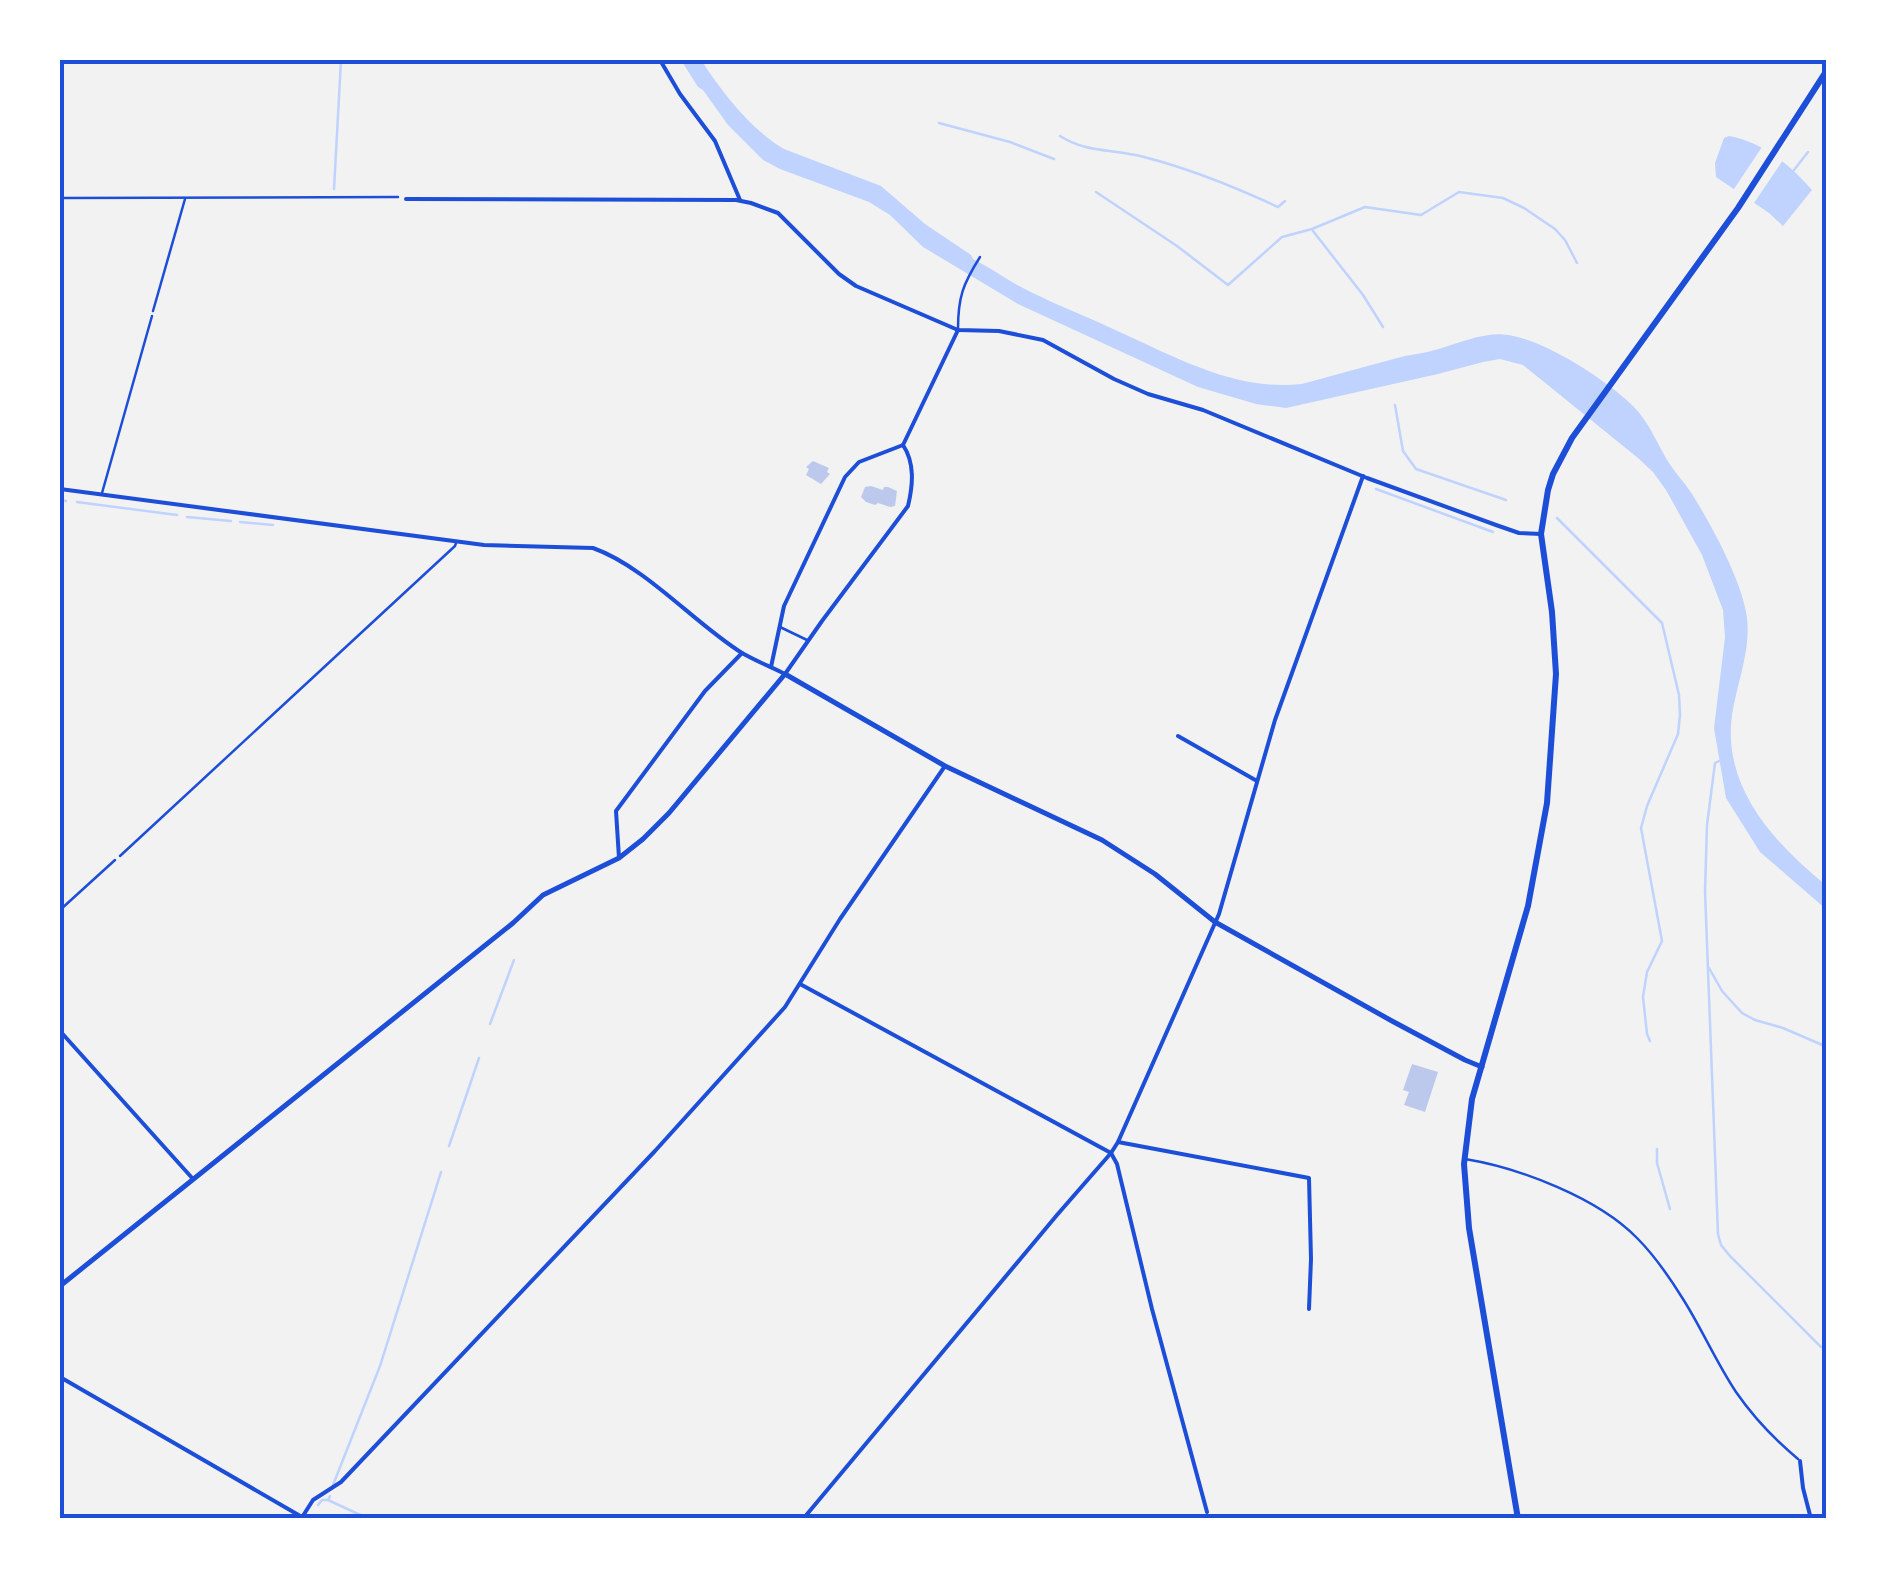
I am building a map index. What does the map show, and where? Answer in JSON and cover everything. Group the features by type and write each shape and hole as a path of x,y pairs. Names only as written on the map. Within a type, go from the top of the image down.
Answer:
{"main road":[{"path":"1518,1519 1468,1228 1464,1158 1469,1115 1530,895 1550,767 1555,658 1541,534 1545,501 1553,474 1582,423 1738,208 1827,70"}],"street":[{"path":"660,60 715,141 740,200"},
{"path":"406,198 740,200 778,213 847,280 958,330 998,331 1043,340 1130,387 1203,410 1362,476 1520,533 1541,534"},
{"path":"771,667 784,606 845,477 859,462 903,444 958,330"},
{"path":"60,1286 543,895 619,858 669,813 785,674 904,513 912,490 912,457 903,444"},
{"path":"803,1519 1118,1142 1215,922 1311,616 1362,476"},
{"path":"60,489 484,545 584,546 598,550 654,585 740,655 785,674 945,766 1102,840 1156,874 1215,922 1482,1067"},
{"path":"619,858 616,811 706,691 740,655"},
{"path":"1178,736 1257,781"},
{"path":"60,1377 302,1518 313,1500 342,1482 655,1151 784,1007 945,766"},
{"path":"799,983 1111,1154 1117,1164 1207,1512"},
{"path":"60,1031 193,1178"},
{"path":"1118,1142 1309,1178 1309,1309"},
{"path":"1800,1461 1811,1519"}],"lane":[{"path":"958,330 958,301 980,257"},
{"path":"102,494 152,316"},
{"path":"120,856 456,546 456,541"},
{"path":"780,628 808,641"},
{"path":"1464,1158 1516,1171 1577,1197 1638,1238 1683,1298 1736,1392 1758,1422 1800,1461"},
{"path":"1207,1512 1208,1519"}],"path":[{"path":"152,316 185,197"},
{"path":"60,198 406,198"},
{"path":"61,908 120,856"},
{"path":"60,899 61,908"}],"water":[{"path":"681,60 701,60 748,120 784,149 881,186 973,259 1019,286 1204,369 1252,382 1302,384 1499,334 1539,345 1607,384 1643,418 1700,507 1733,571 1748,630 1732,715 1735,767 1756,812 1771,833 1827,886 1827,910 1760,852 1726,798 1714,728 1725,637 1723,610 1702,555 1666,490 1638,458 1523,365 1500,359 1483,362 1286,408 1256,404 1198,387 1018,304 923,247 890,215 869,202 763,160 728,125"},
{"path":"1724,138 1753,143 1775,156 1812,190 1783,226 1716,177 1715,163"}],"pier":[{"path":"1764,144 1785,157 1752,206 1732,192"}],"building":[{"path":"813,461 829,468 830,474 821,484 806,475 806,467"},
{"path":"865,487 897,491 895,506 866,502 861,497"},
{"path":"1412,1064 1438,1072 1425,1112 1404,1105 1409,1092 1403,1090"}],"waterway":[{"path":"334,189 341,60"},
{"path":"939,123 1010,142 1054,159"},
{"path":"1060,136 1080,145 1179,167 1278,207 1285,201"},
{"path":"1794,170 1808,152"},
{"path":"1096,192 1228,285 1282,237 1365,207 1421,215 1459,192 1503,198 1524,208 1555,229 1577,263"},
{"path":"1313,231 1383,327"},
{"path":"1395,405 1403,451 1416,469 1506,500"},
{"path":"1376,489 1493,532"},
{"path":"60,500 66,501"},
{"path":"77,502 177,515"},
{"path":"187,517 231,521"},
{"path":"1557,518 1662,623 1679,695 1678,734 1641,828 1662,941 1647,972 1643,997 1650,1041"},
{"path":"240,522 273,525"},
{"path":"1719,761 1715,763 1707,825 1705,891 1718,1234 1730,1256 1821,1347"},
{"path":"490,1024 514,960"},
{"path":"1709,968 1722,991 1742,1013 1827,1047"},
{"path":"449,1146 479,1058"},
{"path":"1657,1149 1670,1209"},
{"path":"333,1485 380,1366 441,1172"},
{"path":"318,1505 330,1496"},
{"path":"328,1500 369,1519"}]}
